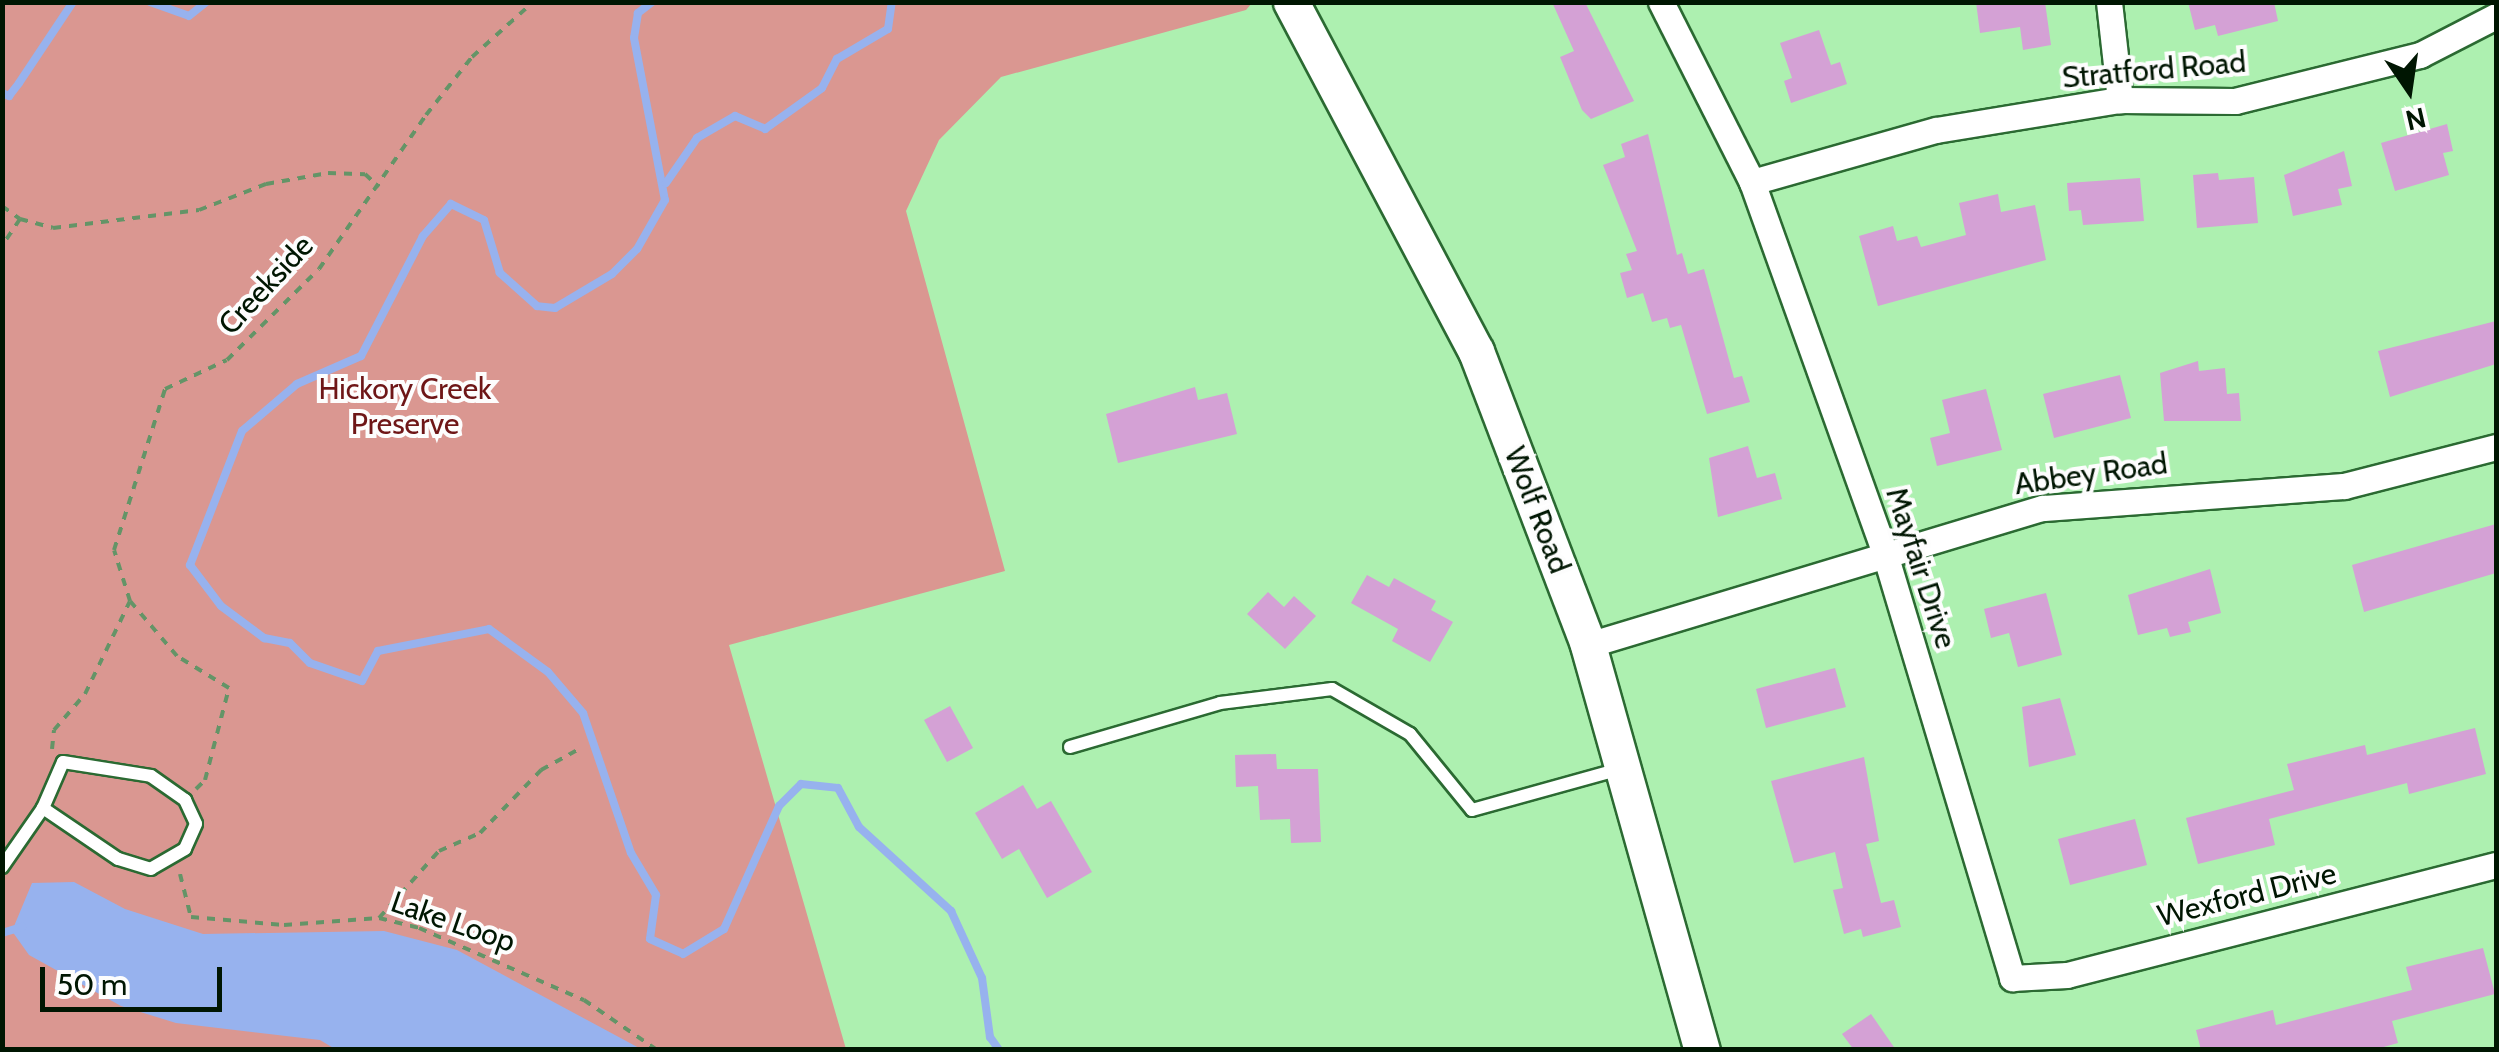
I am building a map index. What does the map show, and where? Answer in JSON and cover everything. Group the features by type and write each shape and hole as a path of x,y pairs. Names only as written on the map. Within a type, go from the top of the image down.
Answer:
{"main road":[{"name":"Wolf Road","path":"1291,2 1476,351 1588,646 1702,1050"}],"street":[{"name":"Mayfair Drive","path":"1660,2 1752,182 1885,554 2012,978"},
{"path":"2110,2 2120,100"},
{"name":"Stratford Road","path":"1752,182 1936,130 2120,100 2235,101 2420,55 2496,16"},
{"name":"Abbey Road","path":"1588,646 2043,508 2344,486 2496,447"},
{"name":"Wexford Drive","path":"2012,978 2067,975 2496,865"}],"lane":[{"path":"1070,747 1220,704 1332,689 1410,734 1472,810 1622,768"},
{"path":"2,867 43,808 63,762 151,776 185,800 196,824 185,849 151,869 118,859 43,808"}],"path":[{"name":"Creekside","path":"185,800 204,780 228,688 177,656 130,601 114,550 165,389 226,360 319,269 349,218 380,187 472,58 533,2"},
{"path":"2,206 20,218 53,228 200,210 266,184 328,173 366,174 380,187"},
{"path":"2,246 20,218"},
{"path":"63,762 52,752 54,730 85,694 130,601"},
{"path":"378,918 439,851 480,833 541,770 581,748"},
{"name":"Lake Loop","path":"196,824 180,880 191,917 284,925 378,918 516,968 584,1000 658,1050"}],"green space":[{"name":"Hickory Creek Preserve","path":"2,3 1252,3 1246,10 1001,77 939,140 906,211 1005,571 729,645 846,1049 3,1049"}],"water":[{"path":"74,882 125,909 203,934 384,931 457,950 641,1049 335,1049 320,1040 176,1023 121,1006 29,955 12,931 32,883"}],"building":[{"path":"1552,2 1585,2 1634,101 1591,119 1582,110 1560,57 1574,51"},
{"path":"1976,2 2045,2 2051,45 2023,50 2020,27 1980,33"},
{"path":"2188,2 2274,2 2278,21 2218,36 2215,25 2195,30"},
{"path":"1819,30 1831,65 1840,62 1847,84 1791,103 1784,81 1792,78 1780,43"},
{"path":"2447,124 2453,151 2443,153 2449,175 2395,191 2381,143"},
{"path":"1648,134 1677,255 1682,253 1688,274 1704,269 1734,378 1742,376 1750,402 1707,414 1681,325 1670,328 1667,318 1652,322 1643,293 1627,298 1620,273 1632,270 1626,254 1637,251 1603,165 1625,157 1621,144"},
{"path":"2344,151 2352,186 2338,189 2342,205 2293,216 2284,175"},
{"path":"2218,173 2219,180 2254,177 2258,223 2197,228 2193,175"},
{"path":"2140,178 2144,221 2083,225 2081,210 2069,211 2067,183"},
{"path":"1998,194 2001,212 2035,205 2046,260 1878,306 1859,236 1893,226 1897,241 1917,236 1921,247 1966,235 1959,203"},
{"path":"2496,321 2496,364 2390,397 2378,351"},
{"path":"2198,361 2199,371 2225,368 2227,394 2239,393 2241,421 2164,421 2160,373"},
{"path":"2120,375 2131,418 2054,438 2043,394"},
{"path":"1195,387 1198,400 1227,393 1237,434 1118,463 1106,414"},
{"path":"1986,389 2002,450 1937,466 1930,438 1950,433 1942,400"},
{"path":"1748,446 1757,478 1775,473 1782,499 1718,517 1709,458"},
{"path":"2496,524 2496,573 2364,612 2352,565"},
{"path":"2210,569 2221,613 2188,622 2191,632 2170,637 2167,628 2138,635 2128,595"},
{"path":"1367,575 1389,587 1394,578 1436,601 1431,610 1453,622 1430,662 1392,641 1398,629 1351,603"},
{"path":"1268,592 1284,607 1294,596 1316,616 1285,649 1247,614"},
{"path":"2046,593 2062,655 2018,667 2009,633 1991,638 1984,609"},
{"path":"1835,668 1846,707 1766,728 1756,689"},
{"path":"2060,698 2076,755 2029,767 2022,707"},
{"path":"950,706 973,748 947,762 924,720"},
{"path":"2475,728 2486,774 2409,794 2407,783 2269,819 2275,845 2198,864 2186,818 2294,790 2287,764 2365,745 2367,755"},
{"path":"1276,754 1277,769 1318,769 1321,842 1291,843 1290,819 1260,820 1258,786 1236,787 1235,755"},
{"path":"1864,757 1879,841 1866,844 1881,903 1894,900 1901,927 1863,937 1861,929 1844,934 1833,890 1843,888 1835,852 1794,863 1771,781"},
{"path":"1023,785 1037,809 1051,801 1092,872 1047,898 1019,849 1002,859 975,813"},
{"path":"2135,819 2147,865 2070,885 2058,839"},
{"path":"2483,948 2495,994 2392,1021 2398,1043 2373,1050 2201,1050 2196,1030 2273,1010 2276,1025 2412,990 2406,967"},
{"path":"1871,1014 1896,1050 1854,1050 1842,1034"}],"waterway":[{"path":"2,93 9,96 73,2"},
{"path":"150,2 189,16 206,2"},
{"path":"652,2 638,13 634,38 665,200 637,249 612,274 555,308 537,306 500,273 484,220 451,204 423,236 361,356 297,384 242,431 190,565 221,606 264,638 290,643 310,663 362,681 378,651 489,629 548,672 583,713 631,853 656,895 650,939 683,954 724,929 779,806 801,784 838,788 859,827 951,911 982,978 990,1037 999,1050"},
{"path":"666,183 697,138 735,116 765,129 822,88 837,59 888,29 892,2"},
{"path":"2,933 22,927"}]}
